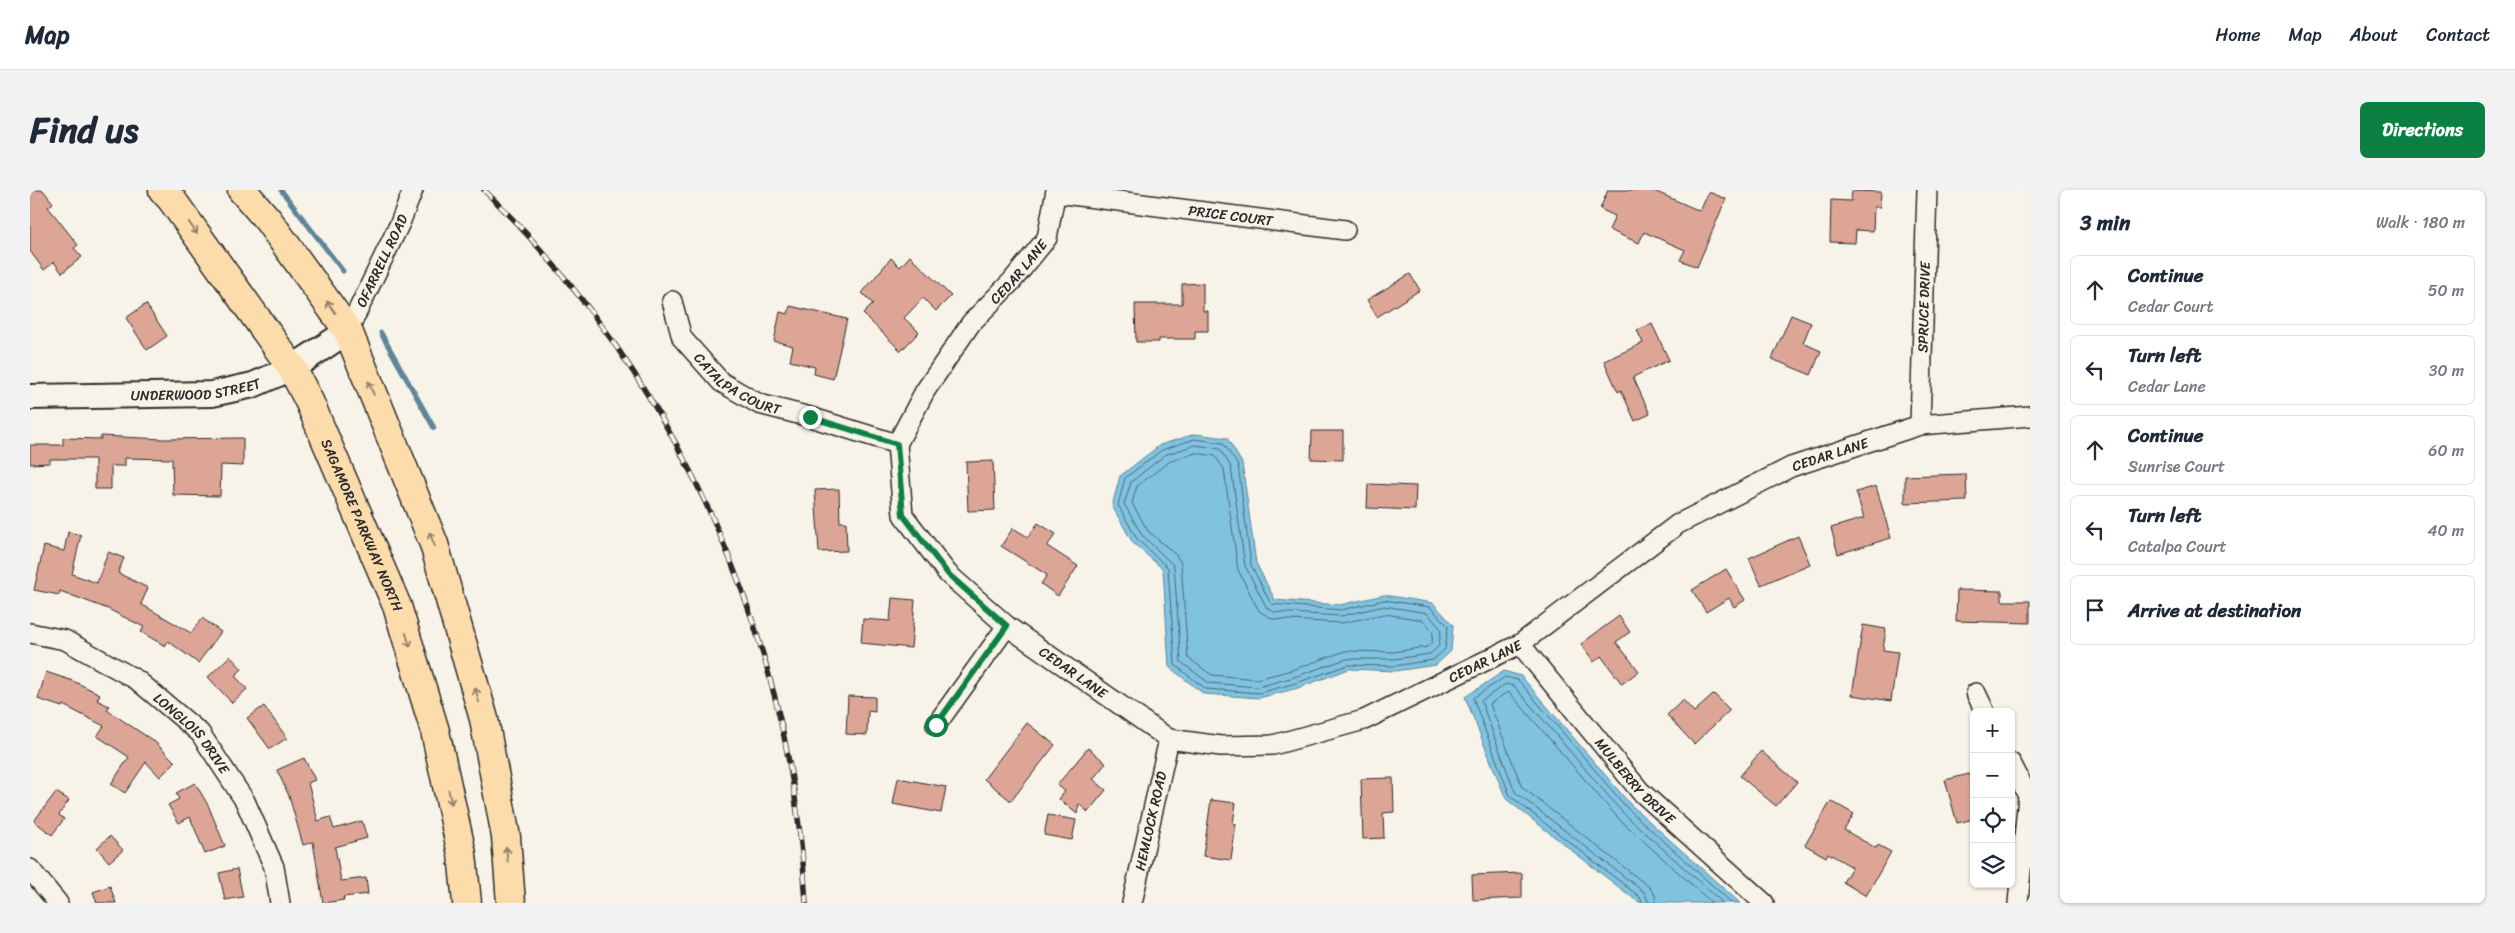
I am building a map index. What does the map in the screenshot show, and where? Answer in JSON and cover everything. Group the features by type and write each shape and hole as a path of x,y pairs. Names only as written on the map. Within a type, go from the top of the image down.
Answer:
{"main road":[{"name":"SAGAMORE PARKWAY NORTH","path":"163,190 292,368 309,401 397,606 435,731 462,854 467,903"},
{"path":"242,190 268,220 348,331 434,544 484,719 506,836 511,903"}],"street":[{"name":"OFARRELL ROAD","path":"348,331 400,223 413,190"},
{"name":"SPRUCE DRIVE","path":"1920,424 1927,190"},
{"name":"CEDAR LANE","path":"1056,191 1047,238 1012,281 971,323 925,391 897,444 903,515 948,574 1007,626 1169,739 1221,746 1273,745 1364,720 1520,644 1678,524 1791,467 1920,424 2030,416"},
{"name":"PRICE COURT","path":"1056,191 1345,230"},
{"name":"CATALPA COURT","path":"672,301 682,338 720,382 759,404 810,417 897,444"},
{"name":"UNDERWOOD STREET","path":"30,397 212,394 253,385 292,368 348,331"},
{"path":"936,725 1007,626"},
{"name":"LONGLOIS DRIVE","path":"30,632 65,640 137,680 200,733 245,801 274,867 280,903"},
{"name":"MULBERRY DRIVE","path":"1520,644 1640,791 1764,903"},
{"path":"1976,693 1983,708"},
{"name":"HEMLOCK ROAD","path":"1132,903 1169,739"},
{"path":"2015,771 2029,796 2018,903"},
{"path":"30,869 58,903"}],"water":[{"path":"1195,434 1227,438 1242,463 1256,563 1275,600 1340,605 1384,595 1433,603 1453,625 1451,651 1436,665 1395,671 1349,669 1298,688 1259,698 1204,694 1169,667 1163,569 1133,543 1112,506 1120,476 1160,445"},
{"path":"1504,671 1521,676 1630,804 1740,903 1641,903 1506,799 1465,697"}],"building":[{"path":"30,190 43,190 53,203 48,207 78,245 74,248 82,257 62,273 54,262 44,270 30,251"},
{"path":"1608,190 1652,190 1700,211 1709,192 1726,199 1697,267 1680,260 1685,250 1644,232 1639,243 1609,230 1615,216 1600,209"},
{"path":"1852,191 1881,192 1880,207 1874,207 1873,231 1856,230 1855,243 1830,242 1831,200 1851,201"},
{"path":"910,256 951,296 936,311 923,298 904,318 919,332 901,351 863,314 873,304 862,293 891,258 900,267"},
{"path":"1410,274 1420,290 1377,317 1367,300"},
{"path":"1203,283 1203,311 1208,311 1208,331 1195,331 1195,339 1159,339 1159,342 1136,342 1135,304 1182,304 1182,284"},
{"path":"146,304 167,336 147,350 126,318"},
{"path":"790,306 847,319 833,379 814,374 815,367 790,361 793,346 774,341 780,312 788,314"},
{"path":"1791,315 1811,323 1803,343 1821,351 1811,375 1772,359"},
{"path":"1652,324 1669,360 1633,377 1650,414 1635,421 1621,390 1618,392 1604,361 1643,343 1637,330"},
{"path":"1312,431 1343,431 1343,460 1311,459"},
{"path":"101,436 163,439 243,438 243,466 221,465 220,496 173,495 172,459 125,458 125,466 111,466 111,489 95,489 95,459 50,459 50,463 30,464 30,445 63,445 63,438 101,439"},
{"path":"993,461 995,510 968,511 966,462"},
{"path":"1966,474 1967,501 1905,503 1905,476"},
{"path":"1368,484 1416,486 1415,510 1367,508"},
{"path":"1876,486 1891,538 1838,554 1831,528 1864,518 1856,492"},
{"path":"839,489 840,522 846,522 847,551 819,552 815,490"},
{"path":"1038,523 1056,534 1047,546 1078,566 1058,596 1041,584 1047,575 1001,546 1013,528 1028,537"},
{"path":"68,532 81,535 72,574 97,583 108,552 124,558 118,573 148,588 141,604 191,633 202,618 221,632 198,663 168,641 165,646 141,632 144,627 108,609 60,591 59,595 34,590 44,546 64,551"},
{"path":"1798,536 1810,564 1761,585 1749,558"},
{"path":"1726,569 1745,600 1734,607 1729,598 1706,612 1692,590"},
{"path":"1957,590 2002,591 2002,601 2030,601 2030,623 1956,621"},
{"path":"892,598 915,600 911,648 861,643 863,619 890,621"},
{"path":"1619,616 1630,632 1616,642 1639,671 1622,684 1601,656 1594,662 1581,644"},
{"path":"1863,625 1886,629 1883,650 1898,652 1891,701 1852,695"},
{"path":"230,656 242,669 235,676 247,689 232,703 208,677"},
{"path":"46,672 73,681 100,694 97,700 109,706 107,710 155,742 175,762 160,777 146,762 125,793 111,784 129,757 97,736 104,726 63,705 62,707 38,699"},
{"path":"1714,694 1730,710 1694,744 1667,715 1683,700 1694,712"},
{"path":"848,696 875,697 875,712 868,711 867,735 846,734"},
{"path":"264,706 287,738 270,749 247,718"},
{"path":"1027,723 1055,745 1011,801 984,779"},
{"path":"1088,748 1106,763 1093,779 1106,790 1088,812 1079,804 1077,814 1059,799 1065,791 1057,785"},
{"path":"1761,751 1797,782 1776,806 1740,776"},
{"path":"304,758 315,780 308,783 318,821 330,817 334,829 362,821 367,838 335,847 341,881 366,878 368,894 343,897 344,900 323,903 313,842 303,845 289,796 277,770"},
{"path":"1969,774 1970,820 1957,823 1945,780"},
{"path":"898,778 946,787 941,813 893,804"},
{"path":"1393,778 1394,812 1383,813 1384,838 1363,839 1361,779"},
{"path":"195,783 208,805 225,846 205,854 190,817 179,823 168,805 179,799 176,793"},
{"path":"56,792 69,800 59,815 64,819 52,835 34,821"},
{"path":"1211,800 1236,803 1233,823 1236,824 1231,860 1203,856"},
{"path":"1831,801 1854,814 1844,830 1876,848 1878,845 1891,852 1866,896 1843,882 1852,867 1828,853 1826,857 1805,845"},
{"path":"1048,815 1076,820 1072,840 1044,835"},
{"path":"110,836 123,850 109,862 97,848"},
{"path":"237,869 243,897 225,900 219,873"},
{"path":"1522,873 1522,898 1473,900 1472,875"},
{"path":"110,886 116,903 97,903 93,892"}],"waterway":[{"path":"281,190 343,271"},
{"path":"381,333 434,428"}],"railway":[{"path":"484,190 553,264 614,343 667,427 712,516 748,609 776,705 796,803 806,903"}],"route":[{"path":"810,417 897,444 903,515 948,574 1007,626 936,725"}]}
